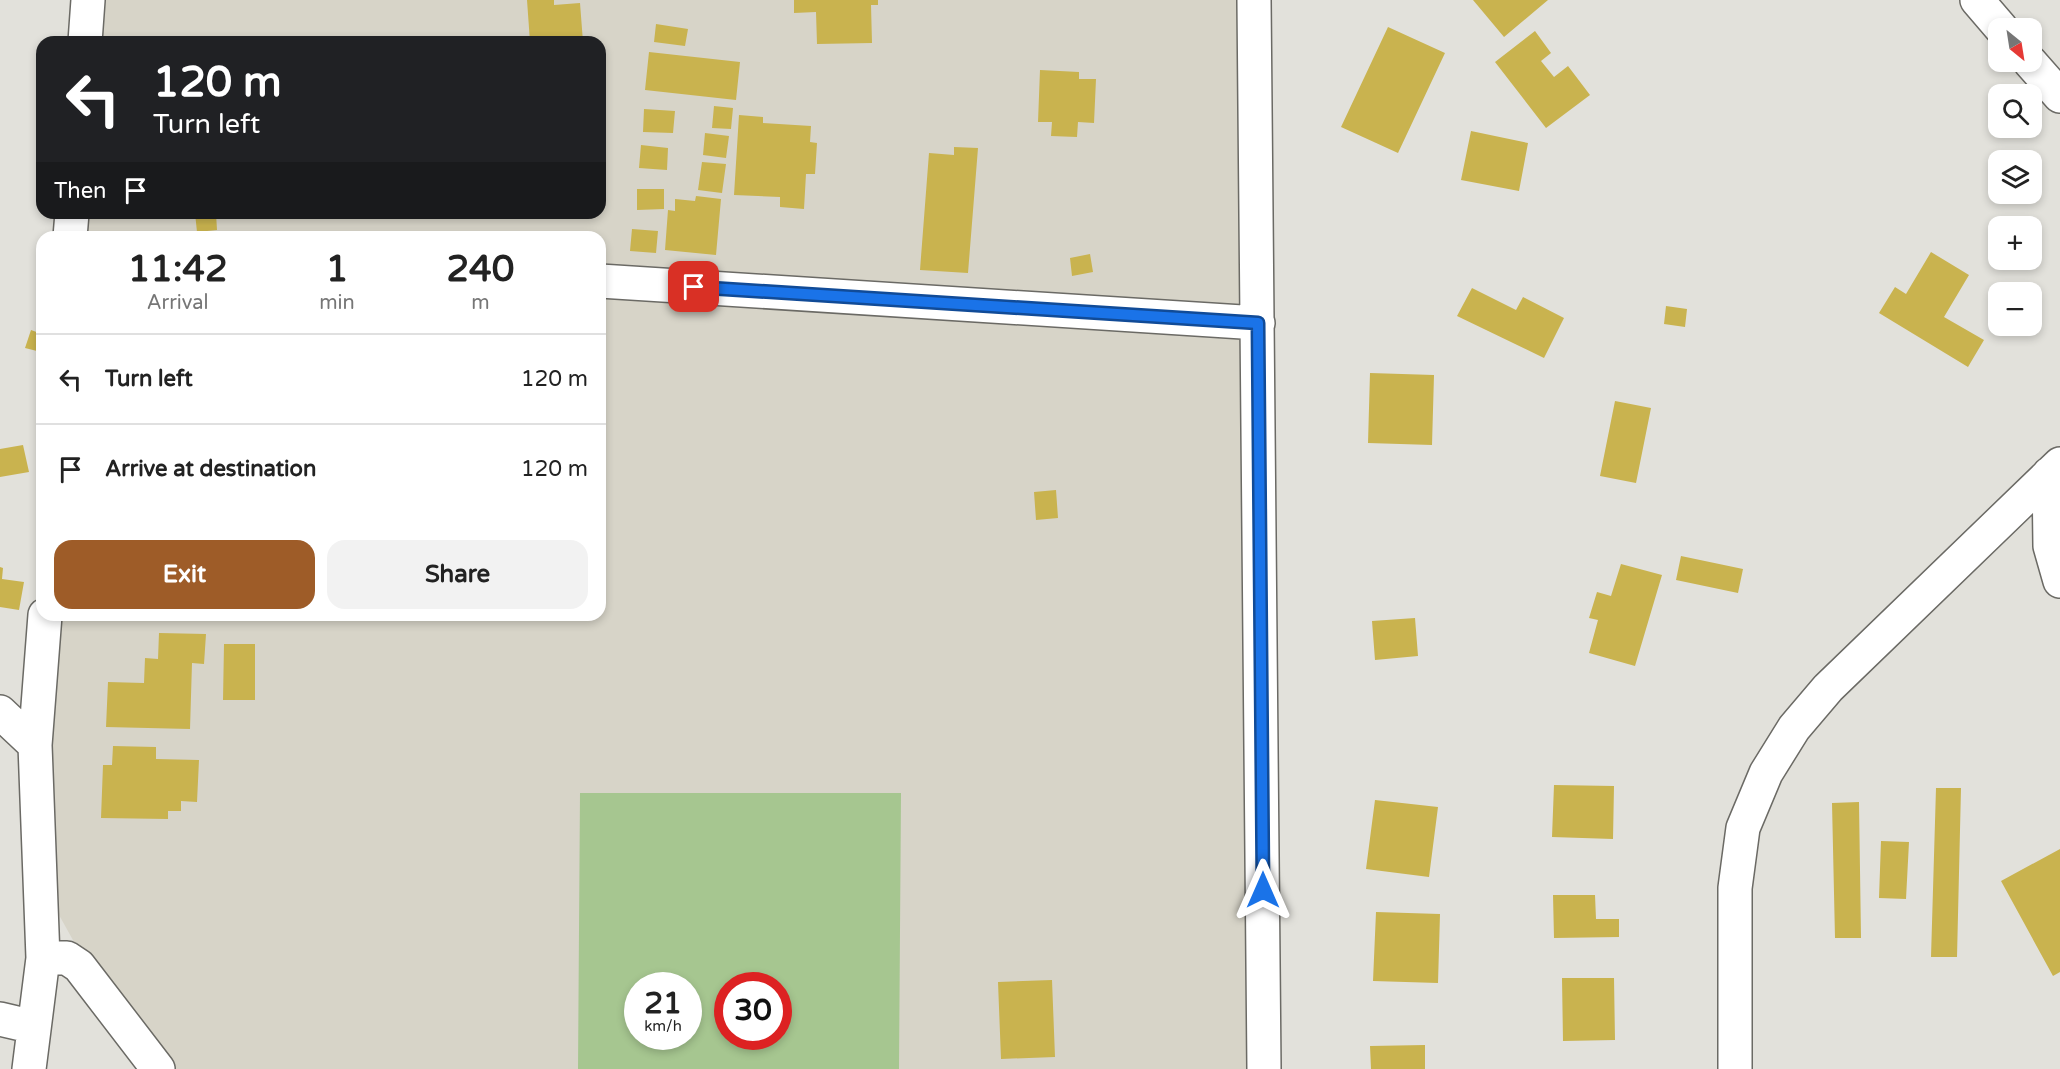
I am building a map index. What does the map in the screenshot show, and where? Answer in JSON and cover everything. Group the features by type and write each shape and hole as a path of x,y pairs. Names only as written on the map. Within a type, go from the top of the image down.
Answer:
{"street":[{"path":"85,36 88,0"},
{"path":"1254,0 1264,1069"},
{"path":"1977,0 1992,18"},
{"path":"2039,72 2060,96"},
{"path":"606,281 1258,323"},
{"path":"2054,469 2050,546 2060,581"},
{"path":"1735,1069 1735,888 1743,828 1766,772 1794,728 1828,688 2054,469"},
{"path":"29,1069 44,958 35,745 45,621"},
{"path":"0,711 35,745"},
{"path":"44,958 67,958 79,966 158,1069"},
{"path":"0,1019 34,1027"}],"shaded area":[{"path":"91,0 1238,0 1256,1069 160,1069 84,960 23,850 42,621 606,621 606,231 72,231 74,219 606,219 606,36 88,36"}],"green space":[{"path":"580,793 901,793 899,1069 578,1069"}],"building":[{"path":"527,0 554,0 554,5 580,3 583,36 530,36"},
{"path":"794,0 878,0 878,5 871,5 872,43 817,44 816,12 794,13"},
{"path":"1473,0 1548,0 1504,37"},
{"path":"656,24 688,29 685,46 654,42"},
{"path":"1388,27 1445,53 1398,153 1341,127"},
{"path":"1535,31 1551,53 1541,61 1554,77 1568,66 1590,95 1546,128 1495,62"},
{"path":"649,52 740,62 736,100 645,90"},
{"path":"1040,70 1079,72 1079,79 1096,79 1094,123 1078,122 1077,137 1051,136 1052,122 1038,122"},
{"path":"714,106 733,108 731,129 712,128"},
{"path":"644,109 675,111 673,133 643,132"},
{"path":"739,115 763,117 763,123 811,126 810,142 817,143 815,174 806,174 804,209 780,207 780,197 734,195"},
{"path":"1471,131 1528,143 1519,191 1461,180"},
{"path":"705,133 729,136 726,158 703,155"},
{"path":"641,145 668,148 667,170 639,168"},
{"path":"954,147 978,148 968,273 920,270 929,153 954,155"},
{"path":"702,162 726,164 722,193 698,190"},
{"path":"637,189 664,189 664,209 637,210"},
{"path":"696,196 721,199 716,255 665,250 668,210 675,211 675,199 695,201"},
{"path":"196,219 216,219 217,230 197,231"},
{"path":"632,229 658,231 656,253 630,251"},
{"path":"1931,252 1969,275 1944,317 1984,340 1968,367 1879,313 1895,287 1906,294"},
{"path":"1090,254 1093,272 1072,276 1070,258"},
{"path":"1472,288 1516,310 1523,297 1564,318 1544,358 1457,316"},
{"path":"1666,306 1687,309 1685,327 1664,324"},
{"path":"31,330 36,332 36,351 25,348"},
{"path":"1370,373 1434,375 1432,445 1368,443"},
{"path":"1615,401 1651,408 1636,483 1600,476"},
{"path":"23,445 29,472 0,477 0,449"},
{"path":"1056,490 1058,518 1036,520 1034,492"},
{"path":"1681,556 1743,569 1738,593 1676,580"},
{"path":"1621,564 1662,575 1635,666 1589,653 1598,620 1589,618 1597,592 1611,596"},
{"path":"0,567 3,568 2,579 24,582 19,610 0,607"},
{"path":"1415,618 1418,656 1375,660 1372,621"},
{"path":"159,633 206,634 204,664 192,663 190,729 106,727 108,682 144,683 145,658 158,659"},
{"path":"224,644 255,644 255,700 223,700"},
{"path":"113,746 156,747 156,759 199,760 197,802 181,801 181,811 168,811 168,819 101,818 103,765 112,765"},
{"path":"1554,785 1614,786 1613,839 1552,837"},
{"path":"1936,788 1961,788 1957,957 1931,957"},
{"path":"1375,800 1438,807 1429,877 1366,869"},
{"path":"1859,802 1861,938 1835,938 1832,803"},
{"path":"1881,841 1909,842 1906,899 1879,898"},
{"path":"2060,849 2060,972 2053,976 2001,881"},
{"path":"1553,895 1595,895 1596,919 1619,919 1619,937 1554,938"},
{"path":"1376,912 1440,914 1438,983 1373,981"},
{"path":"1562,978 1614,978 1615,1040 1563,1041"},
{"path":"1052,980 1055,1057 1001,1059 998,982"},
{"path":"1425,1045 1425,1069 1371,1069 1370,1046"}],"route":[{"path":"694,287 1258,323 1263,890"}]}
